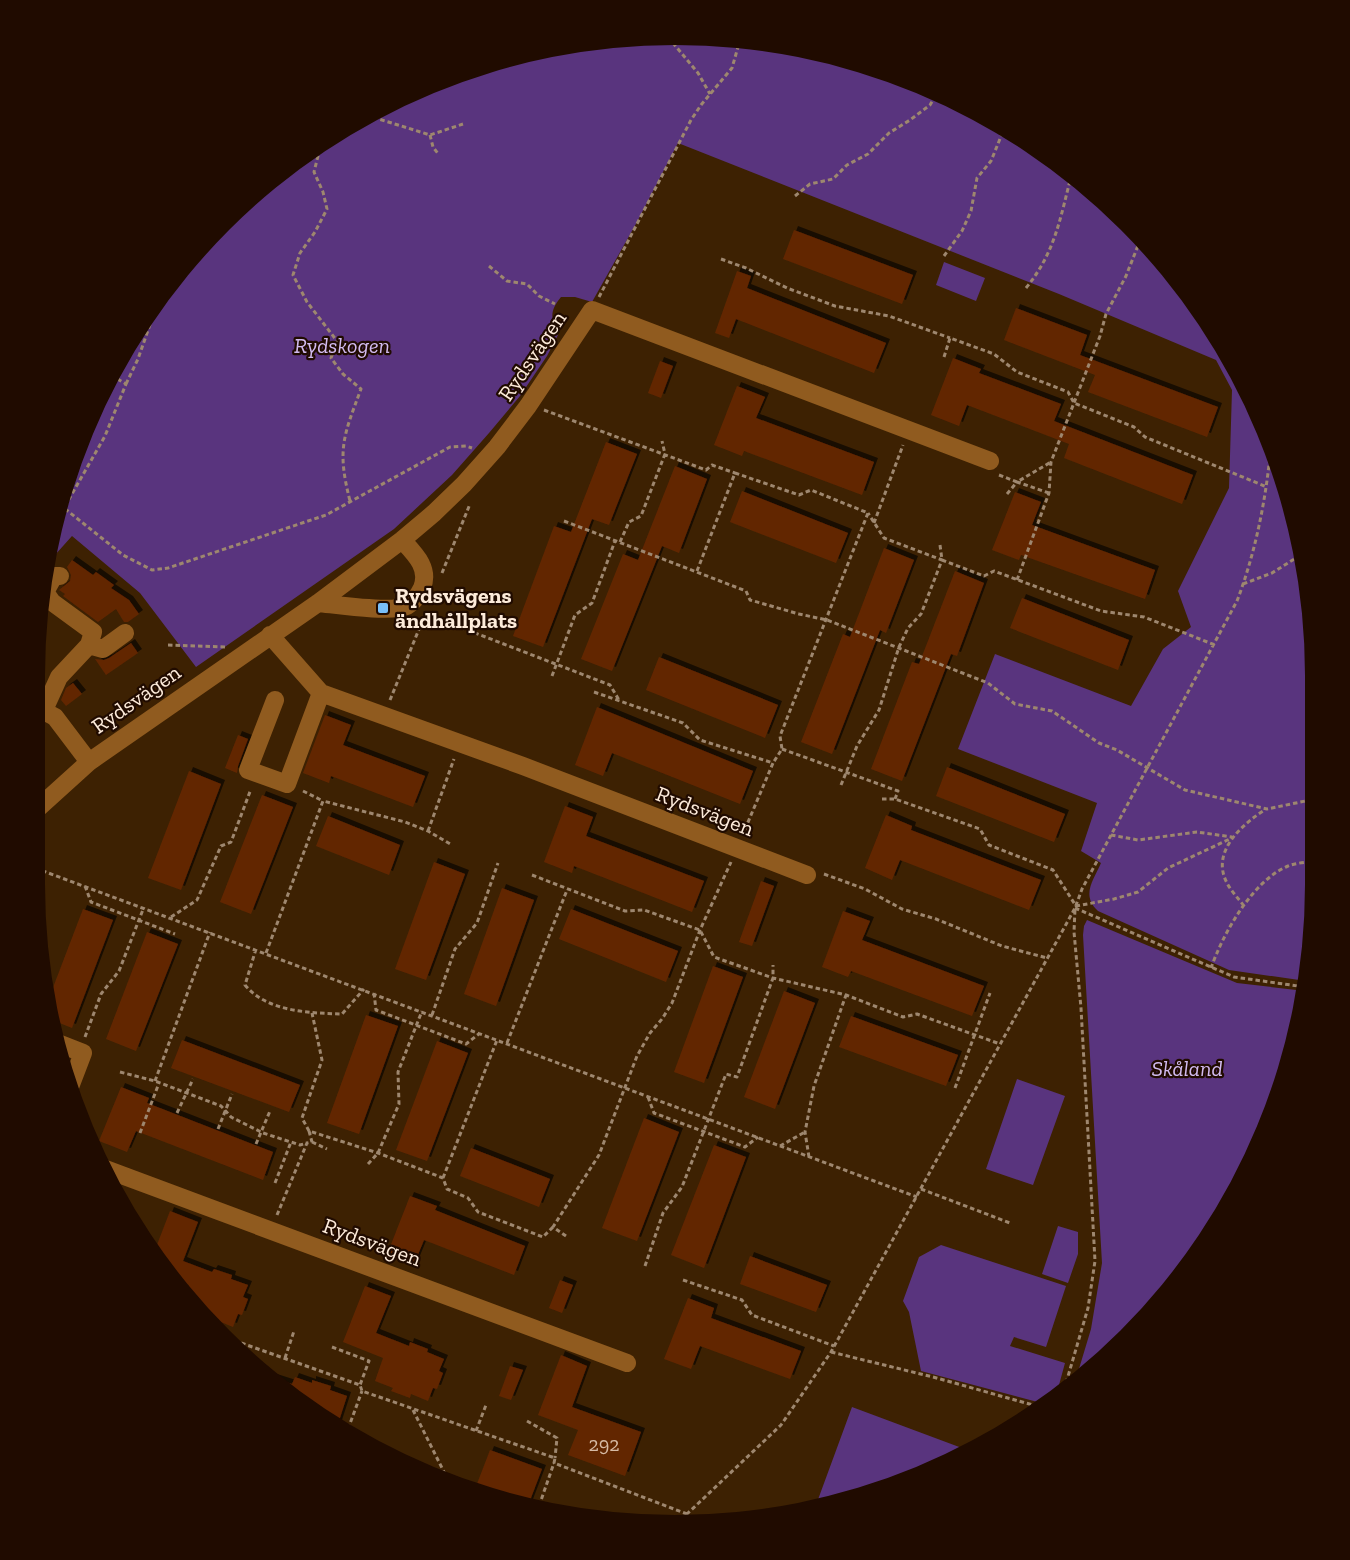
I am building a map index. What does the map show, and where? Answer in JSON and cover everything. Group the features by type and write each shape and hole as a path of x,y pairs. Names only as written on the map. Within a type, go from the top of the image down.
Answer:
{"street":[{"name":"Rydsvägen","path":"45,802 90,762 318,603 434,513 497,447 528,406 592,310 990,461"},
{"path":"318,603 399,608 413,602 423,585 424,570 421,561 402,540"},
{"path":"52,579 54,576 60,576"},
{"path":"45,702 59,677 89,645 93,632 49,598"},
{"path":"89,645 103,649 125,633"},
{"name":"Rydsvägen","path":"270,636 321,693 460,743 807,875"},
{"path":"275,700 248,770 287,784 321,693"},
{"path":"45,711 55,717 90,762"},
{"path":"66,1046 83,1053 74,1076"},
{"name":"Rydsvägen","path":"114,1172 627,1363"}],"path":[{"path":"674,45 698,73 710,94"},
{"path":"592,310 692,120 732,68 738,48"},
{"path":"795,196 810,184 832,179 848,165 868,154 889,133 910,120 933,101"},
{"path":"379,119 430,135 463,124"},
{"path":"430,135 433,147 439,155"},
{"path":"944,256 962,231 971,211 977,178 991,160 1001,136"},
{"path":"318,156 314,172 323,192 327,209 315,232 300,253 293,275 308,302 337,342 331,358 343,374 361,389 343,441 343,471 351,501"},
{"path":"1026,288 1041,270 1054,243 1069,184"},
{"path":"1017,580 1049,493 1051,462 1106,314 1126,276 1137,248"},
{"path":"721,259 835,306 889,316 994,354 1017,372 1068,392 1074,403 1134,427 1145,437 1267,486"},
{"path":"489,266 507,281 527,284 539,296 555,304"},
{"path":"71,496 105,436 148,329"},
{"path":"944,357 950,338"},
{"path":"119,380 126,384"},
{"path":"538,417 543,410 706,470 712,465 799,495 811,489 868,513 884,538 984,576 994,571 1101,611 1144,617 1215,645"},
{"path":"874,523 909,429"},
{"path":"620,542 629,522 641,516 665,454 662,441"},
{"path":"67,510 123,555 152,570 168,568 326,515 450,447 466,446 480,451"},
{"path":"990,461 987,470 1049,493"},
{"path":"1007,494 1017,482 1051,462"},
{"path":"362,1391 476,1431 687,1514 781,1425 831,1352 1075,907 1110,835 1215,645 1243,584 1267,486 1269,465"},
{"path":"697,572 735,473"},
{"path":"441,575 470,503"},
{"path":"309,1131 378,1153 442,1178 447,1189 468,1198 478,1212 543,1237 553,1227 599,1155 637,1056 650,1033 672,1003 700,930 773,764 782,749 780,736 868,513"},
{"path":"564,521 746,591 750,600 757,603 827,620 988,683 1015,704 1052,711 1099,743 1117,750 1185,790 1267,808 1305,802"},
{"path":"552,676 575,615 592,603 615,541"},
{"path":"841,785 857,746 879,710 899,647 908,628 921,614 942,560 940,545"},
{"path":"1243,584 1272,573 1294,559"},
{"path":"383,716 424,616"},
{"path":"414,618 424,616 457,626 557,663 610,685 620,701"},
{"path":"168,645 234,647 224,654"},
{"path":"594,692 683,723 700,740 773,764"},
{"path":"428,831 460,743"},
{"path":"782,749 898,791 896,799"},
{"path":"171,917 197,900 221,846 231,842 257,773"},
{"path":"287,784 323,801 405,822 428,831 452,845"},
{"path":"882,800 896,799 980,829 989,845 1053,870 1075,907 1074,932 1095,1261 1088,1308 1068,1378"},
{"path":"266,953 323,801"},
{"path":"1244,906 1226,881 1222,864 1228,844 1246,822 1267,808"},
{"path":"1110,835 1138,840 1197,832 1234,837"},
{"path":"1075,907 1137,892 1168,868 1234,837"},
{"path":"432,1015 455,949 477,923 498,862"},
{"path":"1211,968 1232,921 1268,879 1288,866 1305,863"},
{"path":"45,872 917,1197"},
{"path":"807,875 825,874 865,889 902,909 936,919 1002,946 1047,958"},
{"path":"532,875 625,911 644,910 700,930 714,957 773,978 846,995 903,1017 917,1014 1000,1044"},
{"path":"86,886 91,902 175,934"},
{"path":"507,1044 567,890"},
{"path":"83,1053 85,1033 101,994 119,971 144,907"},
{"path":"1075,907 1211,968 1246,980 1297,986"},
{"path":"140,1133 210,932"},
{"path":"256,949 245,985 253,994 272,1005 312,1012 342,1014 364,989"},
{"path":"645,1266 663,1213 682,1187 726,1074 737,1077 773,978 773,965"},
{"path":"374,993 376,1010 466,1044 480,1033"},
{"path":"956,1088 990,993"},
{"path":"809,1157 805,1132 814,1086 846,995"},
{"path":"368,1164 378,1153 399,1104 398,1072 422,1011"},
{"path":"271,1230 309,1143 309,1131 302,1118 322,1060 312,1012"},
{"path":"442,1178 497,1040"},
{"path":"120,1072 157,1082 221,1106 231,1117 262,1132 300,1145 309,1143 327,1149"},
{"path":"177,1113 192,1079"},
{"path":"218,1129 232,1094"},
{"path":"648,1097 654,1113 745,1147 758,1137"},
{"path":"256,1144 270,1111"},
{"path":"780,1146 805,1132"},
{"path":"275,1183 291,1142"},
{"path":"921,1189 1010,1223"},
{"path":"553,1227 566,1236"},
{"path":"683,1280 742,1300 752,1315 834,1346"},
{"path":"284,1358 294,1331"},
{"path":"245,1345 360,1385"},
{"path":"332,1347 369,1361 360,1385 362,1391 350,1424"},
{"path":"831,1352 1031,1404"},
{"path":"476,1431 486,1405"},
{"path":"412,1408 443,1471"},
{"path":"527,1421 557,1438 554,1461 541,1500"}],"green space":[{"name":"Rydskogen","path":"675,45 757,50 838,66 878,78 954,110 990,129 1059,175 1090,201 1149,260 1175,291 1221,360 1240,396 1272,472 1284,512 1300,593 1305,675 1305,885 1304,926 1298,980 1229,970 1098,911 1089,894 1101,863 1081,851 1097,803 958,749 995,654 1131,706 1163,649 1191,627 1178,591 1229,488 1232,390 1216,360 1059,294 678,143 592,302 575,297 561,297 552,315 558,335 547,356 520,396 452,475 394,529 196,667 140,593 72,536 57,553 78,472 110,396 129,360 175,291 201,260 260,201 291,175 360,129 396,110 472,78 512,66 593,50"},
{"path":"944,262 985,278 976,301 936,285"},
{"name":"Skåland","path":"1087,920 1237,983 1296,990 1284,1048 1272,1088 1240,1164 1221,1200 1175,1269 1149,1300 1079,1368 1091,1329 1102,1263 1084,926"},
{"path":"1017,1079 1065,1096 1033,1185 986,1169"},
{"path":"1058,1226 1078,1232 1078,1254 1068,1283 1042,1274"},
{"path":"941,1245 1066,1286 1046,1347 1014,1337 1010,1346 1065,1363 1059,1385 1036,1402 921,1371 909,1312 903,1301 919,1257"},
{"path":"852,1407 960,1447 878,1482 818,1498"}],"building":[{"path":"794,230 913,275 902,304 783,259"},
{"path":"737,271 751,276 747,288 886,343 874,373 736,319 729,338 715,333"},
{"path":"1016,308 1087,335 1080,355 1218,407 1207,437 1088,392 1095,375 1004,340"},
{"path":"953,358 981,369 979,373 1061,404 1054,421 1193,475 1182,504 1064,458 1069,444 967,405 959,426 931,415"},
{"path":"660,361 673,366 661,398 648,393"},
{"path":"737,386 765,397 756,418 874,462 862,495 744,451 742,456 714,445"},
{"path":"606,442 637,454 609,525 592,519 543,647 513,636 554,526 571,532"},
{"path":"675,466 707,479 679,553 662,546 612,671 581,659 623,554 638,560"},
{"path":"742,491 848,533 836,563 730,522"},
{"path":"1015,492 1041,502 1032,525 1155,570 1145,599 1021,555 1019,560 992,550"},
{"path":"884,548 914,560 886,633 880,630 832,754 801,742 843,634 850,637"},
{"path":"72,560 93,575 96,572 114,585 111,588 129,600 139,614 128,622 124,622 116,609 98,622 63,596 65,594 59,590 70,581 71,575 67,567"},
{"path":"955,571 984,583 957,656 951,654 902,781 871,769 912,662 919,664"},
{"path":"1022,598 1129,640 1118,670 1010,628"},
{"path":"131,643 138,653 106,675 95,659 109,658"},
{"path":"659,657 778,705 765,738 646,690"},
{"path":"73,683 82,694 66,706 61,700 66,688"},
{"path":"597,707 753,771 740,804 612,753 603,776 575,765"},
{"path":"325,715 351,725 343,745 425,776 413,807 331,776 329,783 303,773"},
{"path":"238,735 248,739 237,773 225,768"},
{"path":"947,767 1065,814 1054,842 936,796"},
{"path":"189,771 221,784 181,890 148,878"},
{"path":"262,795 293,807 251,914 220,902"},
{"path":"565,806 593,817 586,836 704,881 692,912 574,866 572,873 544,862"},
{"path":"886,815 912,826 911,830 1041,880 1029,910 900,860 892,880 865,868"},
{"path":"328,816 400,845 389,875 316,846"},
{"path":"434,862 465,874 426,980 395,969"},
{"path":"761,881 774,886 752,946 739,942"},
{"path":"502,888 534,900 496,1006 464,994"},
{"path":"83,909 113,920 72,1028 60,1023 53,987"},
{"path":"571,909 678,951 666,982 559,939"},
{"path":"843,911 870,921 862,940 984,986 972,1016 851,971 848,977 822,967"},
{"path":"147,932 178,944 136,1051 106,1039"},
{"path":"713,966 743,977 704,1083 674,1072"},
{"path":"784,991 815,1003 775,1109 744,1097"},
{"path":"366,1015 398,1026 359,1134 327,1123"},
{"path":"851,1016 958,1055 946,1086 839,1047"},
{"path":"182,1040 300,1085 289,1112 171,1068"},
{"path":"437,1041 468,1053 427,1161 396,1150"},
{"path":"121,1087 149,1098 147,1103 273,1152 263,1180 136,1131 127,1152 99,1140"},
{"path":"644,1118 679,1132 637,1241 602,1228"},
{"path":"714,1145 746,1157 704,1268 671,1255"},
{"path":"471,1148 550,1179 539,1207 460,1176"},
{"path":"410,1196 437,1206 435,1210 525,1246 514,1275 424,1240 415,1262 388,1252"},
{"path":"170,1211 198,1222 183,1261 212,1272 214,1269 232,1275 231,1279 248,1285 243,1297 248,1299 242,1315 238,1314 233,1327 223,1323 201,1300 157,1244"},
{"path":"750,1256 827,1285 816,1312 740,1284"},
{"path":"560,1280 573,1285 562,1313 549,1308"},
{"path":"365,1286 391,1296 376,1333 409,1346 410,1342 444,1359 439,1371 443,1373 437,1389 433,1388 428,1401 411,1394 410,1398 391,1391 393,1388 375,1381 383,1358 343,1342"},
{"path":"688,1298 714,1308 711,1318 801,1351 790,1379 700,1346 691,1369 664,1359"},
{"path":"561,1355 587,1366 572,1407 641,1432 625,1476 568,1455 578,1430 538,1415"},
{"path":"510,1366 523,1370 511,1400 499,1396"},
{"path":"295,1377 312,1383 312,1380 331,1386 330,1390 347,1396 340,1418 288,1383 292,1384"},
{"path":"490,1450 542,1469 531,1498 477,1484"}],"place":[{"name":"Rydsvägens ändhållplats","path":"383,608"}]}
